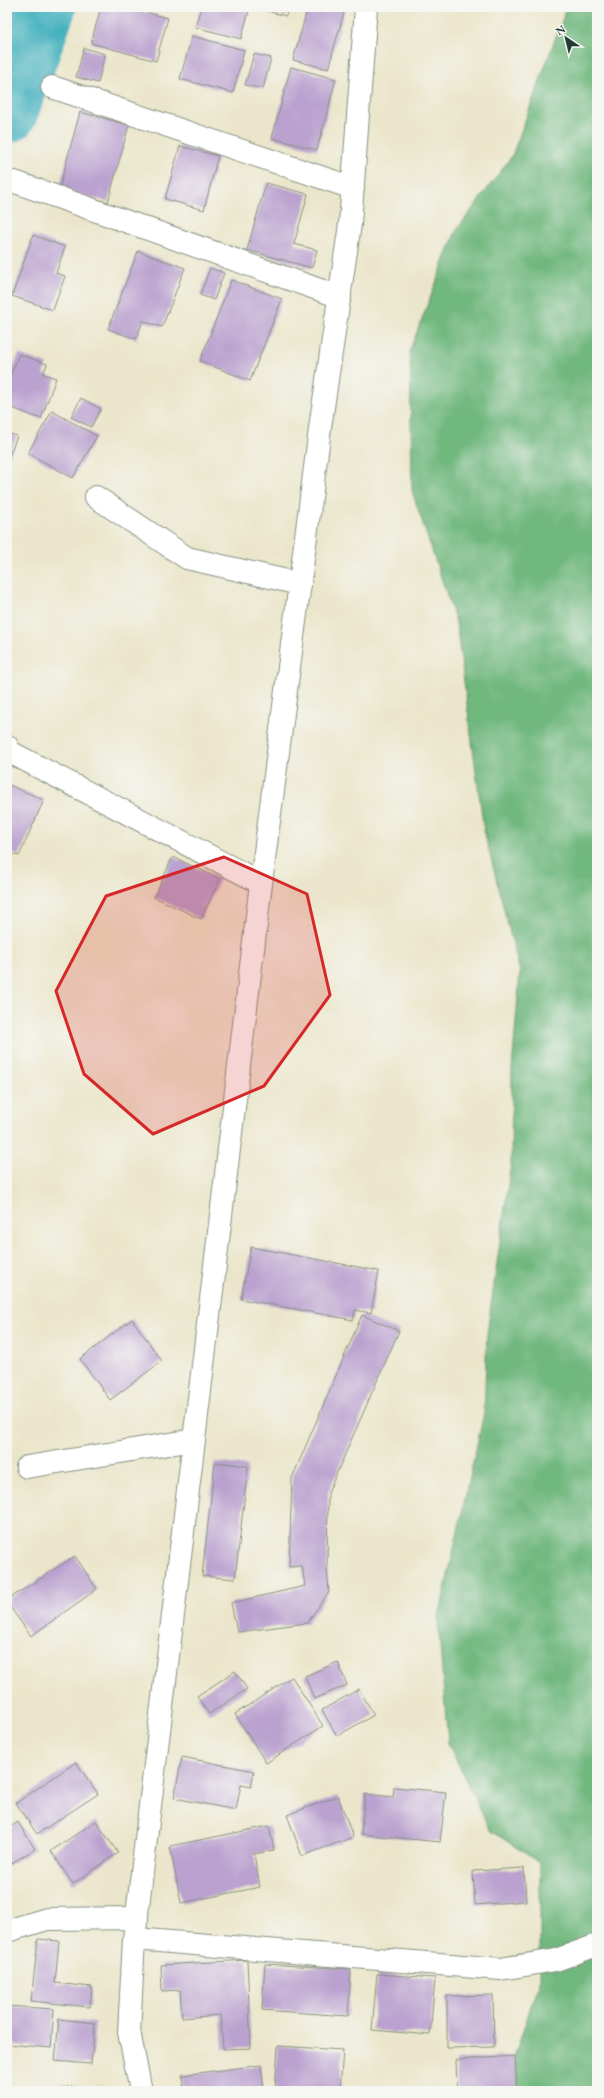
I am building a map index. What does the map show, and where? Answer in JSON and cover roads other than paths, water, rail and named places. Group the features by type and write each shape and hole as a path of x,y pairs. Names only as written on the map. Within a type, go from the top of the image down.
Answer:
{"street":[{"path":"141,2091 129,2032 136,1928 261,883 321,421 350,224 366,7"},
{"path":"52,87 353,188"},
{"path":"15,182 340,297"},
{"path":"96,497 187,558 300,584"},
{"path":"7,746 10,752 261,883"},
{"path":"27,1467 194,1440"},
{"path":"7,1931 48,1919 500,1969 556,1960 597,1945"}],"waterway":[{"path":"7,112 45,7"}]}
